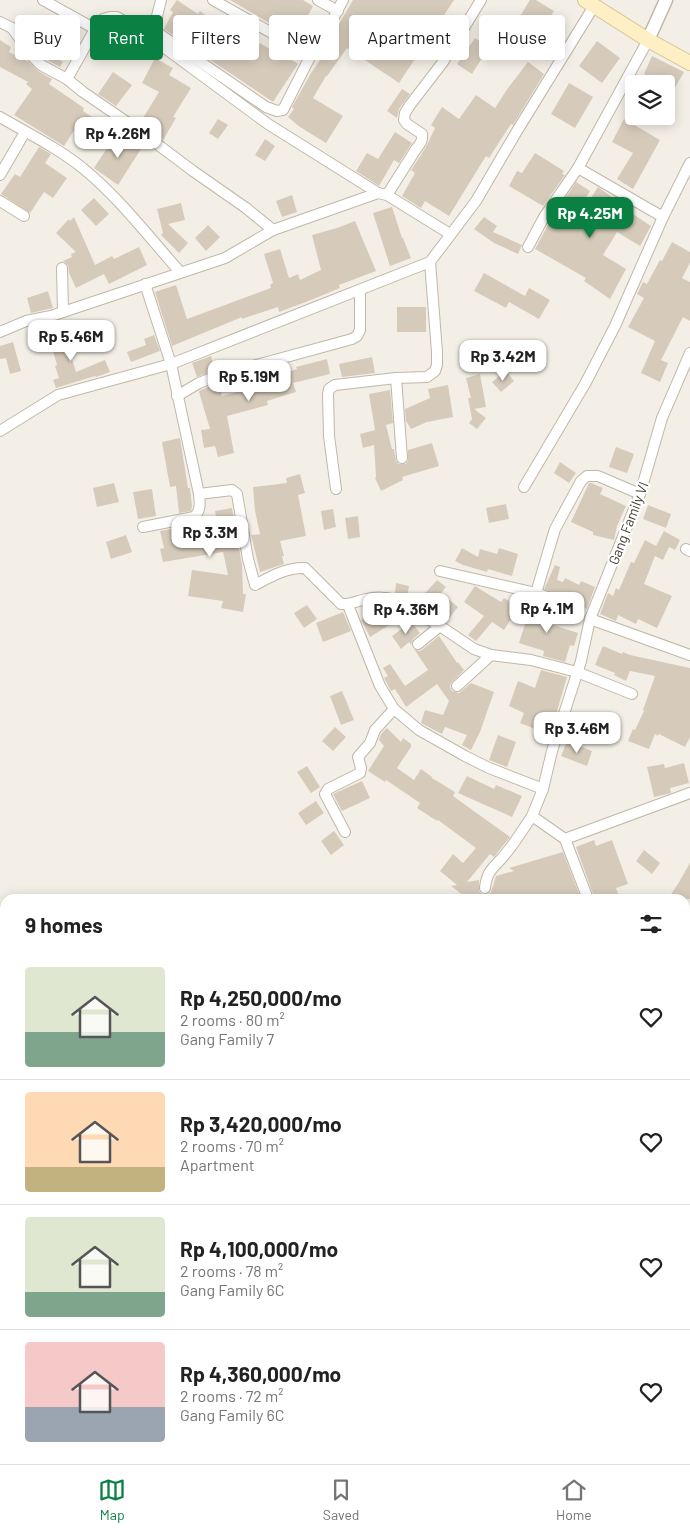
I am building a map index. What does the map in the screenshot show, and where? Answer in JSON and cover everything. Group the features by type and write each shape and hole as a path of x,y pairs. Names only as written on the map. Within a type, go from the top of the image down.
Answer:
{"main road":[{"path":"589,3 648,40 690,63"}],"street":[{"path":"42,0 90,26"},
{"path":"161,0 156,24 158,33 271,110 283,110 308,60"},
{"path":"213,0 269,31"},
{"path":"318,0 338,11"},
{"path":"336,15 343,0"},
{"path":"0,332 26,321 51,316 226,258 273,230 382,194 421,144 423,138 422,134 404,120 405,113 443,62 481,0"},
{"path":"528,247 544,217 578,168 648,40 666,0"},
{"path":"0,431 58,396 170,364 430,262 476,201 589,3"},
{"path":"0,22 12,28 33,58 41,65 67,78 83,92 246,208 273,230"},
{"path":"67,78 90,38"},
{"path":"163,47 268,124 450,234"},
{"path":"0,118 50,146 85,170 113,196 180,272"},
{"path":"0,175 25,132"},
{"path":"524,488 585,384 615,326 663,217 690,163"},
{"path":"578,168 663,217"},
{"path":"0,201 24,216"},
{"path":"336,489 329,436 329,389 335,385 396,378 427,377 435,371 437,365 430,262"},
{"path":"62,268 63,311"},
{"path":"143,527 194,517 198,511 199,494 170,364 145,284"},
{"path":"177,396 199,383 220,375 358,336 360,330 360,290"},
{"name":"Gang Family VI","path":"484,888 490,870 506,854 532,816 543,789 552,751 581,661 590,619 640,494 662,418 690,353"},
{"path":"396,378 402,458"},
{"path":"536,592 555,529 581,481 587,476 598,476 640,494"},
{"path":"199,494 232,490 237,494 248,560 255,585 269,577 295,567 305,568 341,604 348,605 367,599 387,597 440,626 474,649 491,655 531,660 577,672 632,694"},
{"path":"440,572 536,592 562,602"},
{"path":"348,605 380,686 394,709 419,730 465,756 543,789"},
{"path":"590,619 690,655"},
{"path":"418,644 440,626"},
{"path":"456,686 491,655"},
{"path":"345,832 325,794 328,789 360,773 361,768 358,757 370,743 375,730 394,709"},
{"path":"566,838 690,793"},
{"path":"532,816 566,838 586,894"}],"building":[{"path":"177,0 198,14 200,11 205,15 173,15 173,35 164,29 173,12 170,10"},
{"path":"230,0 303,0 313,6 308,15 269,15 269,23 259,15"},
{"path":"353,0 454,0 444,15 349,15 349,49 347,48 339,59 339,24"},
{"path":"530,0 536,0 554,11 552,15 521,15"},
{"path":"475,38 479,41 479,60 481,60 472,74 457,64 460,60 469,60 469,47"},
{"path":"0,40 11,47 9,52 15,55 15,60 29,62 38,71 52,79 49,84 84,108 83,111 100,122 100,126 91,137 77,126 64,146 14,115 32,89 26,84 28,82 0,67"},
{"path":"597,41 620,58 602,83 579,66"},
{"path":"260,43 269,48 269,60 292,60 298,64 273,102 210,60 259,60"},
{"path":"652,56 684,72 675,87 675,75 644,74"},
{"path":"47,60 60,60 63,62 60,67"},
{"path":"154,60 159,60 173,68 169,75 191,88 173,117 176,118 163,140 140,123 159,92 142,83"},
{"path":"320,60 338,60 313,98 343,116 326,143 288,117 294,109 292,107"},
{"path":"365,60 414,60 399,83"},
{"path":"528,62 544,74 513,125 511,124 489,158 486,156 449,216 425,201 421,208 402,196 415,173 411,170 426,147 435,128 431,125 442,107 459,119 476,95 495,108"},
{"path":"113,72 132,85 116,106 98,94"},
{"path":"569,83 593,97 575,128 551,114"},
{"path":"402,89 410,94 399,109 397,118 387,111"},
{"path":"218,119 228,125 218,139 209,133"},
{"path":"624,119 625,125 634,125 660,140 633,189 617,179 633,153 612,142"},
{"path":"395,132 412,143 399,163 394,160 379,186 356,171 367,153 378,159"},
{"path":"117,133 141,149 118,185 94,168"},
{"path":"265,139 275,146 265,161 255,155"},
{"path":"39,147 51,154 45,163 67,178 53,198 44,192 30,213 1,194 15,174 20,177"},
{"path":"535,153 564,171 562,174 565,175 543,206 509,186 517,171 522,173"},
{"path":"576,182 590,191 576,213 601,229 612,212 591,198 598,187 651,226 640,246 617,232 603,255 626,269 610,299 584,281 586,278 535,249 550,221"},
{"path":"292,195 297,212 282,217 276,201"},
{"path":"94,198 109,214 96,226 81,210"},
{"path":"181,203 185,220 168,224 188,243 179,253 161,235 163,233 157,209"},
{"path":"392,207 411,258 390,266 373,213"},
{"path":"74,217 95,265 112,256 114,259 139,247 147,265 109,284 104,274 76,288 69,273 68,265 63,261 72,257 71,254 76,252 56,233 69,219 70,221"},
{"path":"484,217 497,226 493,232 522,245 518,254 494,243 474,229"},
{"path":"355,221 376,271 339,285 340,288 279,312 278,307 242,319 242,317 172,346 155,292 176,285 187,319 271,288 270,285 273,283 264,254 280,249 289,278 298,274 300,280 321,270 312,235"},
{"path":"208,225 220,237 206,251 195,238"},
{"path":"672,242 690,252 690,263 682,278 690,282 690,321 683,317 661,360 668,363 660,382 641,373 655,341 628,327 644,298 637,294 643,282 647,284"},
{"path":"484,273 525,296 529,288 550,300 539,319 509,302 506,308 474,291"},
{"path":"48,291 53,308 31,313 27,298"},
{"path":"397,307 426,307 426,332 397,332"},
{"path":"66,329 73,352 70,353 76,372 105,360 110,372 56,388 53,380 59,378 48,334"},
{"path":"154,335 160,351 131,362 127,352 146,345 144,339"},
{"path":"13,342 21,371 10,374 6,358 0,359 0,346"},
{"path":"211,356 215,370 197,377 192,363"},
{"path":"372,357 375,373 342,377 339,364"},
{"path":"327,359 330,374 293,383 296,392 267,401 268,405 227,416 234,453 218,457 215,446 204,448 201,430 210,429 199,392 201,390 218,383 222,396 266,384 265,379 297,369 296,367"},
{"path":"506,371 514,381 501,392 492,382"},
{"path":"480,374 486,407 474,409 486,418 477,429 469,423 472,419 468,398 471,398 466,378"},
{"path":"448,385 453,417 427,422 411,429 406,421 405,409 430,398 428,389"},
{"path":"390,390 393,423 386,425 396,461 399,464 405,464 408,461 408,450 432,443 439,466 402,477 403,480 381,491 375,478 374,445 363,448 360,434 375,430 369,394"},
{"path":"180,438 192,506 191,511 179,513 176,486 170,487 162,442"},
{"path":"616,447 634,454 627,473 609,467"},
{"path":"560,462 576,473 569,483 554,473"},
{"path":"300,474 305,493 298,495 306,536 280,541 284,564 260,572 251,535 260,534 255,511 253,487 287,483 286,478"},
{"path":"114,483 119,502 97,507 93,488"},
{"path":"589,483 603,488 600,494 626,506 617,526 614,540 593,535 593,532 571,522"},
{"path":"152,489 156,516 138,519 133,492"},
{"path":"506,504 509,519 489,523 486,508"},
{"path":"648,505 671,514 666,528 643,519"},
{"path":"232,508 242,565 243,594 246,594 243,612 221,608 223,601 188,596 192,570 228,575 223,552 163,562 160,549 164,548 160,531 195,524 201,520 216,517 215,511"},
{"path":"333,509 336,527 324,530 321,511"},
{"path":"358,516 360,537 348,539 345,518"},
{"path":"664,531 680,540 675,550 669,547 663,560 655,556 644,584 672,596 657,628 638,619 636,624 618,615 616,621 600,614 608,593 613,596 616,588 619,590 631,562 634,563 645,540 656,546"},
{"path":"126,535 132,552 111,559 106,542"},
{"path":"462,548 478,557 480,549 497,554 499,548 518,554 512,576 488,569 487,572 455,561"},
{"path":"555,565 560,567 557,580 563,582 565,578 579,585 581,581 595,587 587,609 569,601 564,596 544,589"},
{"path":"437,580 446,587 441,593 458,607 446,622 419,600"},
{"path":"396,583 409,586 407,598 395,593"},
{"path":"475,586 501,602 504,598 519,607 504,630 492,622 476,641 468,635 484,616 464,602"},
{"path":"538,601 549,605 544,622 578,633 574,646 570,645 565,662 543,656 544,651 519,643 532,602 537,604"},
{"path":"307,605 317,619 304,628 294,613"},
{"path":"377,609 381,609 391,624 370,637 361,620"},
{"path":"343,612 351,631 323,642 316,623"},
{"path":"411,622 420,633 413,639 411,645 409,642 401,649 392,636"},
{"path":"439,636 464,670 451,683 452,691 459,693 471,683 494,692 480,732 471,750 462,745 467,735 445,727 442,734 421,723 425,710 443,715 449,701 437,684 406,707 395,689 391,691 384,678 388,676 383,668 390,664 405,686 428,670 414,649 422,650"},
{"path":"603,646 622,654 623,652 690,668 690,737 685,747 659,734 658,736 655,734 649,749 628,741 644,711 655,676 630,671 626,681 614,675 615,673 595,665"},
{"path":"541,670 567,677 550,735 520,723 524,713 509,706 518,681 535,688"},
{"path":"342,691 354,720 341,725 330,696"},
{"path":"335,727 346,737 333,751 322,741"},
{"path":"387,728 401,742 403,738 411,744 411,747 397,768 414,780 421,769 455,792 453,796 510,837 494,857 490,854 467,882 479,880 479,891 482,894 461,894 451,886 457,885 440,871 453,854 463,863 476,848 438,820 417,808 420,803 386,780 385,782 368,771 384,746 379,740 381,734"},
{"path":"498,735 516,742 507,767 489,760"},
{"path":"567,741 592,751 587,766 561,756"},
{"path":"684,763 689,783 670,788 671,793 654,797 647,767 664,764 665,768"},
{"path":"307,766 320,787 311,793 297,772"},
{"path":"467,776 494,789 496,785 522,796 512,817 458,793"},
{"path":"362,781 370,798 342,811 333,794"},
{"path":"316,801 324,813 306,825 298,813"},
{"path":"334,831 344,845 331,855 321,841"},
{"path":"594,840 596,846 612,840 628,884 616,888 618,894 593,894 576,847"},
{"path":"644,850 660,863 652,874 636,861"},
{"path":"563,852 579,894 488,894 491,892 496,876 514,871 509,868"},
{"path":"690,863 690,894 671,894"}]}
